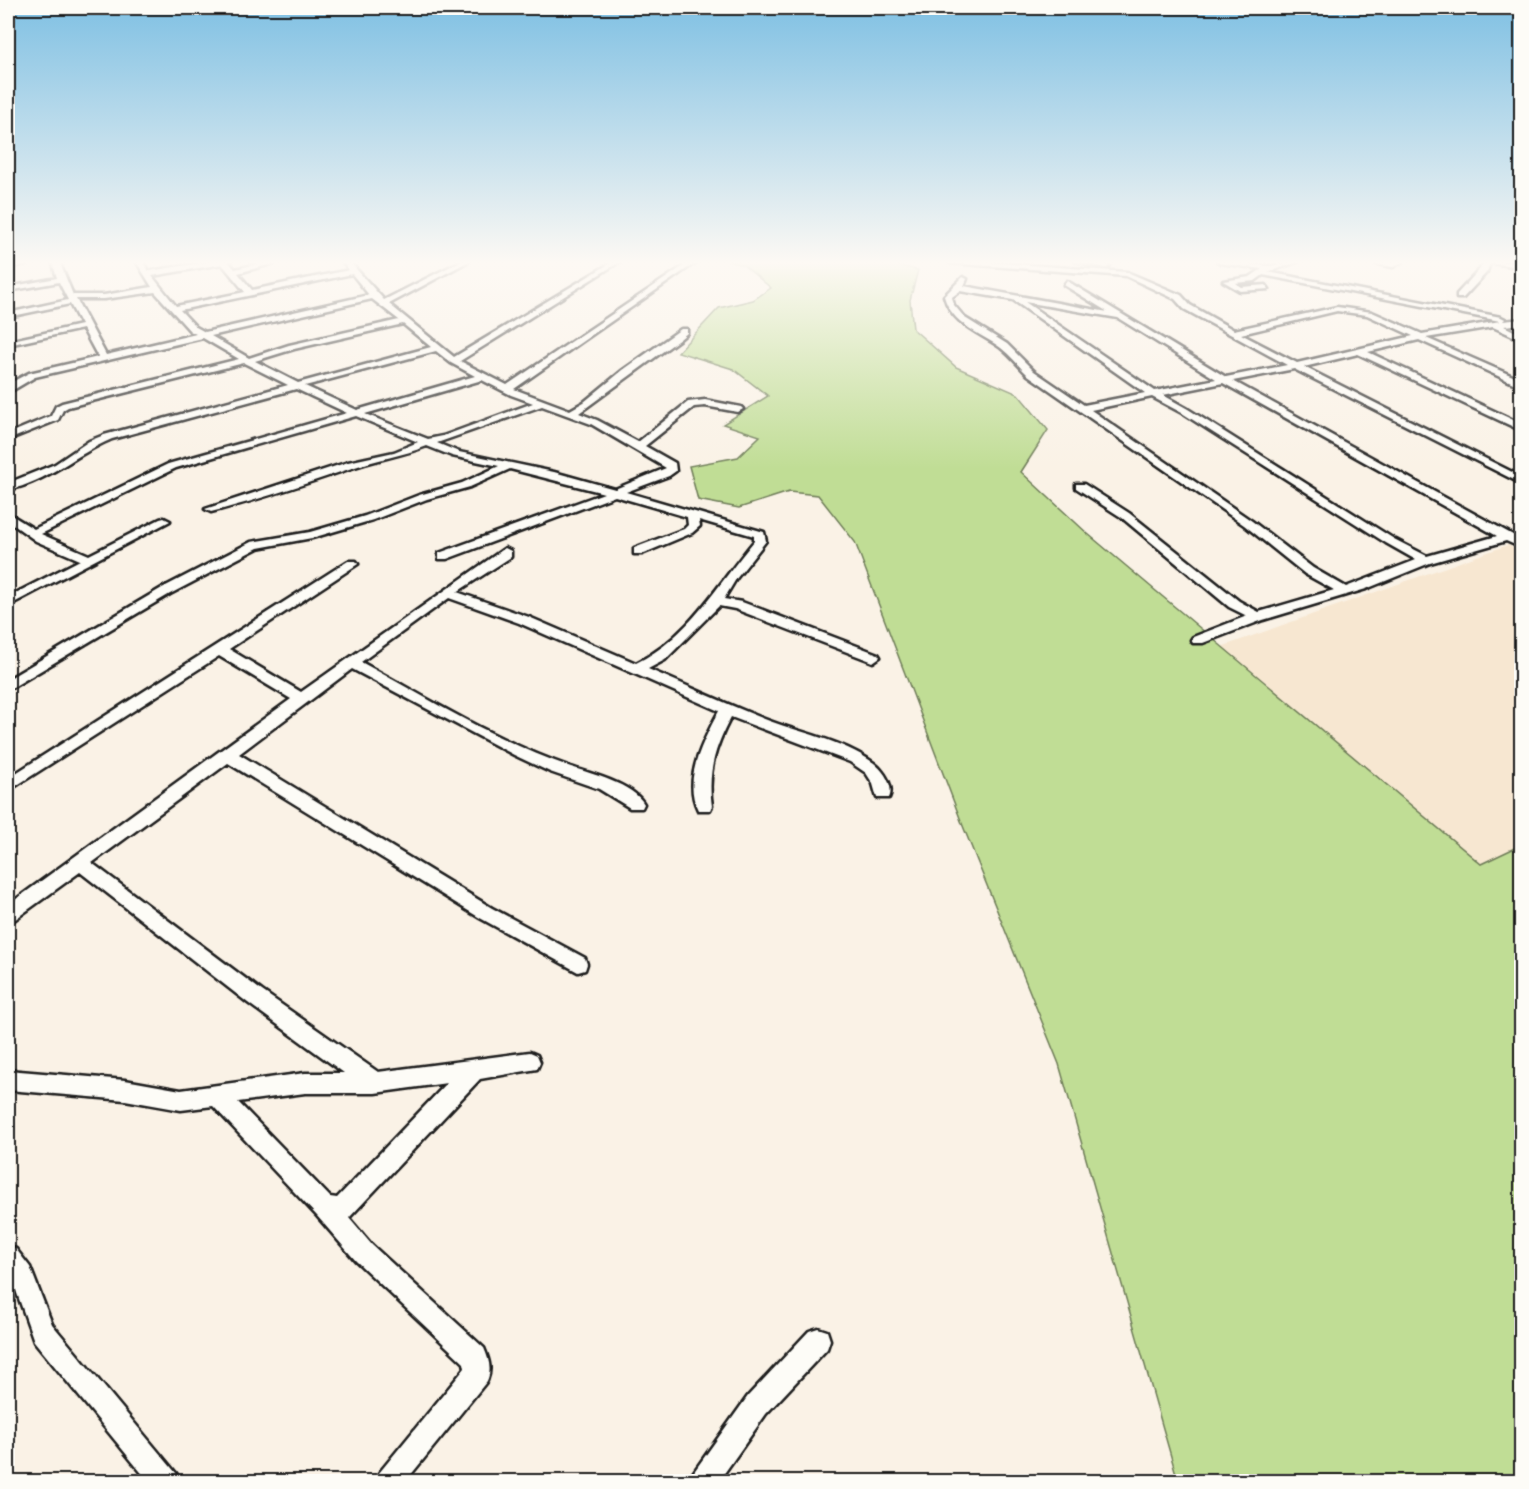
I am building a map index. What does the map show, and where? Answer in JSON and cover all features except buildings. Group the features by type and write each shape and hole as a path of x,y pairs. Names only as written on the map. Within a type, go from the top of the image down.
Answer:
{"street":[{"path":"8,343 66,330"},
{"path":"89,330 103,358"},
{"path":"196,330 297,386 456,454 614,493 761,537 731,577 716,602 660,657 638,668"},
{"path":"8,390 27,376 228,330"},
{"path":"8,437 55,417 59,408 65,405 364,330"},
{"path":"416,330 454,361 482,377 542,403 573,412 671,465 672,469 665,474 443,556"},
{"path":"454,361 507,330"},
{"path":"508,389 593,330"},
{"path":"978,330 1004,346 1031,373 1085,408 1124,438 1248,523 1309,572 1345,591"},
{"path":"1060,330 1140,387 1157,394 1390,541 1426,560"},
{"path":"1144,330 1224,380 1521,545"},
{"path":"1229,330 1521,481"},
{"path":"1233,333 1244,330"},
{"path":"1407,330 1420,336 1424,341 1521,384"},
{"path":"1085,408 1296,366 1420,336 1454,330"},
{"path":"1506,330 1521,338"},
{"path":"573,412 588,404 627,371 667,346 684,331"},
{"path":"8,487 59,466 98,441 436,348"},
{"path":"1359,351 1521,428"},
{"path":"33,534 114,492 172,466 482,377"},
{"path":"211,508 264,495 352,464 397,454 427,442 485,425 542,403"},
{"path":"634,446 643,444 691,404 705,403 738,409"},
{"path":"8,685 166,591 255,545 312,535 369,518 423,497 466,485 508,466"},
{"path":"1080,486 1125,515 1218,592 1258,617"},
{"path":"8,516 33,534 88,559"},
{"path":"638,551 688,531 694,526 693,516"},
{"path":"8,602 164,521"},
{"path":"1198,640 1258,617 1345,591 1426,560 1507,537"},
{"path":"8,915 447,593 498,561 507,554 505,552"},
{"path":"8,785 352,564"},
{"path":"447,593 524,620 638,668 759,723 804,736 855,758 871,769 881,782 883,794"},
{"path":"716,602 737,605 873,657"},
{"path":"220,650 301,699"},
{"path":"352,663 480,732 546,764 615,789 636,804"},
{"path":"704,806 700,783 703,757 728,708"},
{"path":"228,755 486,913 578,964"},
{"path":"80,862 255,997 375,1083"},
{"path":"8,1080 124,1090 181,1100 305,1083 375,1083 530,1062"},
{"path":"326,1208 341,1210 475,1070"},
{"path":"218,1096 326,1208 364,1253 475,1357 478,1372 388,1482"},
{"path":"8,1257 22,1275 43,1332 166,1482"},
{"path":"702,1482 757,1405 818,1340"}],"shaded area":[{"path":"1508,545 1521,552 1521,845 1481,864 1221,647"}],"green space":[{"path":"698,330 915,330 956,367 1018,394 1048,430 1021,472 1088,534 1481,864 1521,845 1521,1481 1178,1481 1059,1064 963,826 855,542 818,495 789,492 739,508 698,500 689,466 738,457 760,436 723,424 768,396 733,369 678,352"}]}
